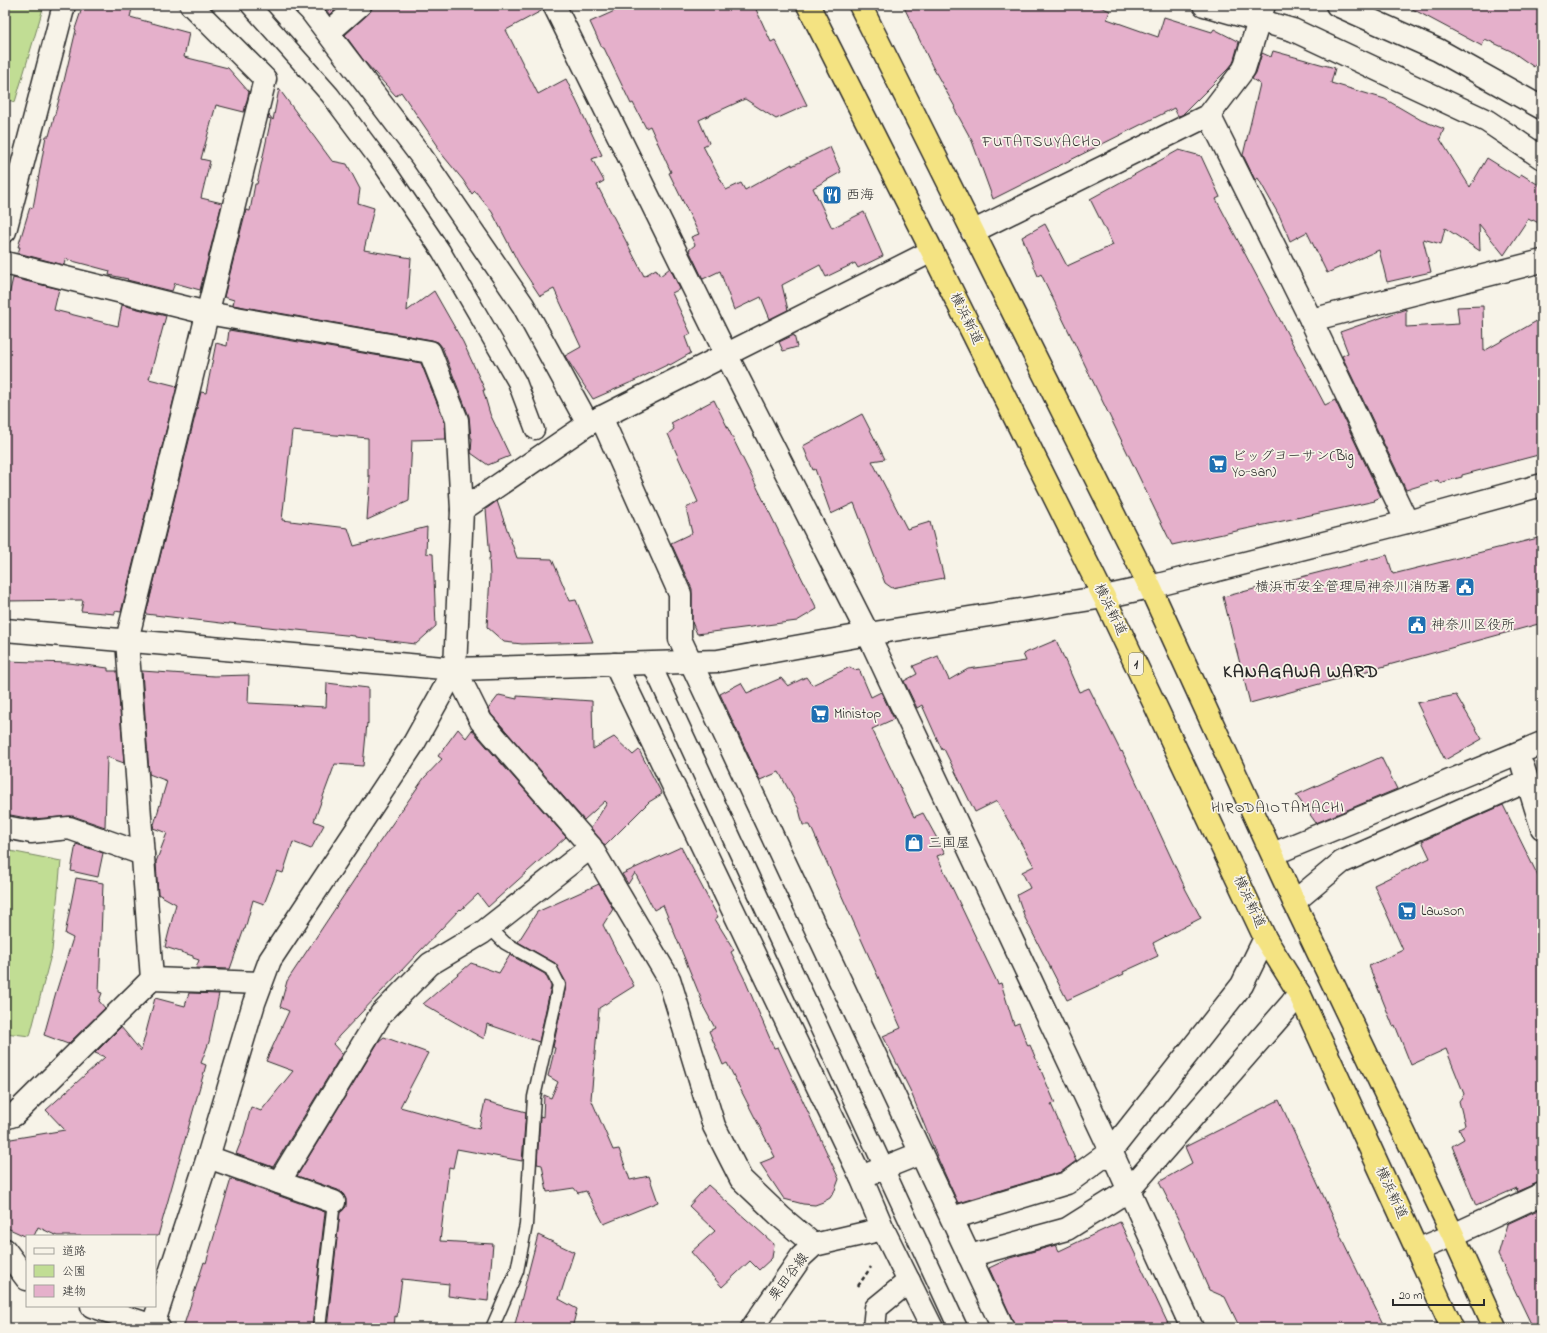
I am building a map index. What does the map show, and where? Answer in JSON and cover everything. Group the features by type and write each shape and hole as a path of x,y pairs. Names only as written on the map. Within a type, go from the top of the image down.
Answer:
{"highway":[{"name":"横浜新道","path":"808,5 1104,597 1265,938 1299,993 1452,1328"},
{"path":"860,5 1150,587 1294,902 1453,1235 1495,1328"}],"street":[{"path":"5,231 64,5"},
{"path":"152,979 127,640 265,79 191,5"},
{"path":"250,5 330,95 384,166 442,251 517,382 535,430"},
{"path":"305,5 421,156 523,305 594,421 680,594 680,639 690,663 1003,1328"},
{"path":"328,33 360,5"},
{"path":"554,5 726,354 868,634 1112,1151 1192,1328"},
{"path":"1204,5 1261,12 1293,30 1487,121 1542,158"},
{"path":"1337,5 1438,50 1542,108"},
{"path":"972,232 1209,115 1244,69 1261,12"},
{"path":"1209,115 1311,320 1407,522"},
{"path":"462,510 594,421 932,251"},
{"path":"1311,320 1542,261"},
{"path":"5,263 207,313 430,352 457,420 462,510 455,669 414,743 270,960 261,983 156,1326 95,1307"},
{"path":"5,630 455,669 718,661 868,634 1104,597 1150,587 1407,522 1542,485"},
{"path":"651,663 958,1328"},
{"path":"615,664 861,1177 883,1229 932,1328"},
{"path":"455,669 480,721 591,847 669,979 714,1126 741,1178 782,1218 814,1245"},
{"path":"1273,854 1542,743"},
{"path":"1519,752 1542,828"},
{"path":"1294,902 1342,862 1527,781"},
{"path":"5,827 31,832 68,828 143,854"},
{"path":"279,1182 381,1014 430,964 489,927 591,847"},
{"path":"952,1218 1067,1184 1112,1151 1242,985 1265,938"},
{"path":"5,1118 14,1115 152,979 261,983"},
{"path":"969,1256 1067,1229 1129,1190 1282,1015 1299,993"},
{"path":"861,1177 921,1153"},
{"path":"208,1157 334,1202"},
{"path":"1417,1250 1542,1194"},
{"name":"栗田谷線","path":"752,1328 801,1257 814,1245 883,1229"},
{"path":"5,1250 26,1278"},
{"path":"874,1328 876,1308 909,1281"}],"lane":[{"path":"489,927 505,943 551,969 559,985 534,1097 526,1225 517,1271 492,1328"},
{"path":"319,1328 334,1202"}],"green space":[{"path":"5,5 44,5 15,102 5,99"},
{"path":"5,850 61,861 52,951 30,1036 5,1033"}],"building":[{"path":"83,5 133,5 130,17 189,33 184,57 228,68 249,92 244,112 216,105 201,159 210,161 201,198 222,203 200,290 175,283 172,291 109,275 110,271 65,259 64,265 18,253 20,247 18,247 30,207 33,208 46,136 49,136 64,81 75,29"},
{"path":"322,5 341,5 330,15"},
{"path":"372,5 542,5 543,10 506,30 538,94 566,79 602,155 592,159 604,181 597,185 644,276 656,269 660,276 670,268 680,289 672,293 691,334 685,337 691,353 670,365 669,364 593,399 565,356 581,347 554,289 540,296 519,264 492,212 475,191 472,194 463,180 436,147 438,146 401,92 396,96 364,61 345,35 368,14 372,9"},
{"path":"628,5 754,5 771,42 775,40 807,105 776,119 745,99 699,120 709,143 703,146 726,190 741,183 745,190 792,164 792,166 830,147 841,172 813,188 832,228 864,212 883,256 858,268 855,263 826,277 820,265 782,285 788,310 770,319 761,297 734,310 720,271 703,279 689,250 695,245 691,237 699,234 669,173 671,172 650,126 646,128 633,103 631,104 590,22"},
{"path":"903,5 1096,5 1110,11 1107,19 1158,37 1164,17 1212,32 1214,29 1239,42 1233,63 1182,115 1178,116 1174,108 993,199 972,141 932,66"},
{"path":"1405,5 1542,5 1542,54 1534,67 1511,51 1485,39 1482,46"},
{"path":"1273,51 1335,68 1331,83 1385,99 1421,120 1444,129 1440,139 1470,187 1487,158 1519,178 1521,174 1542,187 1542,225 1528,219 1504,255 1479,224 1480,251 1445,228 1441,244 1423,239 1431,272 1387,282 1379,250 1327,273 1307,232 1290,241 1280,217 1258,178 1255,180 1243,155 1260,84 1252,79 1256,73 1262,53 1271,57"},
{"path":"279,89 332,161 347,164 360,189 358,203 374,208 364,250 411,258 407,311 434,291 463,342 485,390 483,390 490,414 510,456 488,465 471,453 472,438 469,416 442,347 438,342 233,305 234,300 224,297 246,210 250,211 255,184 257,184 271,119 268,118 269,115 273,120"},
{"path":"1179,150 1201,156 1220,197 1216,199 1325,405 1335,400 1381,497 1374,500 1375,501 1172,545 1041,274 1038,276 1022,237 1045,224 1067,266 1113,245 1090,199"},
{"path":"13,278 59,289 54,310 118,326 122,305 166,316 149,379 177,386 121,612 115,611 115,614 81,611 83,600 5,601 5,312"},
{"path":"1483,306 1484,351 1542,318 1542,454 1462,475 1462,477 1439,483 1438,480 1406,490 1342,356 1348,353 1340,332 1406,309 1406,327 1459,324 1457,307"},
{"path":"229,330 421,363 445,423 446,439 412,440 409,501 367,520 370,476 368,476 368,438 292,431 282,520 348,528 354,546 427,527 426,553 433,554 436,626 416,644 355,636 229,624 146,614 201,392 206,393 216,343 227,346"},
{"path":"794,335 797,347 783,351 779,342"},
{"path":"714,400 817,609 797,621 697,634 692,622 692,589 671,543 692,533 686,508 698,502 668,434 674,429 671,423"},
{"path":"862,414 885,459 872,461 907,529 930,522 944,578 892,588 885,583 854,503 831,514 815,469 813,470 803,446"},
{"path":"497,501 517,558 552,559 570,601 576,600 593,642 522,644 504,642 487,627 490,558 486,509"},
{"path":"1542,537 1542,623 1250,703 1223,597 1387,555 1393,574"},
{"path":"1056,640 1079,692 1089,688 1121,752 1122,751 1186,890 1201,918 1153,943 1158,956 1123,972 1124,974 1067,1000 1025,918 1017,895 1030,888 1022,872 1034,866 997,801 975,812 944,749 942,750 922,705 917,708 904,681 917,674 913,666 938,656 949,680 968,669 1026,661 1023,654"},
{"path":"5,661 69,663 108,668 108,671 117,671 124,763 107,757 105,827 73,816 32,819 5,814"},
{"path":"850,667 854,670 859,669 871,697 881,692 894,719 872,729 914,817 923,813 945,853 937,856 998,984 1001,983 1014,1025 1019,1023 1028,1046 1030,1045 1055,1103 1051,1104 1076,1161 1061,1172 958,1203 910,1090 883,1036 901,1028 810,825 803,825 799,809 779,772 760,780 720,694 741,683 747,693 781,678 788,686 806,677 812,685"},
{"path":"142,671 214,676 249,675 248,703 326,707 327,683 368,688 368,724 367,723 363,766 335,764 314,821 324,825 311,849 293,842 283,873 277,871 264,904 253,900 245,929 230,969 196,968 199,960 193,958 193,956 165,947 176,904 158,894 156,862 167,833 153,828 167,781 149,774"},
{"path":"499,695 517,699 517,696 592,701 593,749 614,737 633,755 639,750 662,794 649,802 605,846 591,828 607,803 605,801 584,820 491,714 489,708"},
{"path":"1456,695 1482,739 1445,760 1417,703"},
{"path":"458,729 466,738 472,730 566,837 488,907 478,894 461,910 460,909 339,1036 333,1044 342,1054 273,1167 236,1154 244,1134 251,1107 261,1111 293,1071 266,1061 289,1011 280,1007 287,981 424,778 442,759 438,756"},
{"path":"1381,757 1397,789 1316,823 1296,795"},
{"path":"1503,805 1542,884 1542,1182 1516,1192 1517,1188 1476,1206 1452,1146 1464,1139 1459,1128 1465,1125 1459,1101 1464,1094 1446,1049 1411,1065 1395,1025 1393,1026 1369,966 1403,950 1374,885 1430,858 1422,841"},
{"path":"76,844 103,853 98,877 71,871"},
{"path":"681,847 718,917 715,919 734,950 731,952 744,978 774,1048 778,1047 839,1179 830,1198 823,1202 815,1205 803,1204 784,1199 760,1163 775,1157 727,1063 723,1065 709,1031 715,1028 701,1002 702,1001 663,905 654,910 635,873 628,884 622,874"},
{"path":"76,878 103,883 99,992 102,993 99,1001 105,1008 68,1044 44,1035 73,938 65,934"},
{"path":"599,884 613,909 603,925 634,986 599,1008 591,1099 613,1150 619,1149 630,1180 649,1176 658,1202 604,1224 586,1191 578,1193 574,1188 547,1192 542,1165 537,1164 540,1116 543,1117 544,1095 551,1098 558,1082 548,1076 555,1048 553,1047 566,982 555,963 518,942 537,912"},
{"path":"510,955 545,974 551,986 539,1042 487,1024 484,1039 423,1004 471,963 499,973"},
{"path":"189,993 219,994 209,1042 201,1063 206,1065 158,1236 55,1235 38,1227 34,1235 26,1235 26,1237 5,1227 5,1140 65,1130 46,1110 105,1057 95,1053 121,1027 141,1051 155,998 185,1006"},
{"path":"384,1037 428,1053 400,1107 479,1129 485,1101 526,1112 522,1161 457,1149 453,1168 449,1167 440,1241 493,1244 488,1301 448,1296 449,1284 402,1279 394,1328 327,1328 340,1212 346,1207 346,1199 338,1190 297,1176 379,1041"},
{"path":"1279,1100 1341,1234 1340,1235 1385,1328 1240,1328 1225,1297 1209,1290 1179,1221 1159,1182 1192,1163 1185,1147"},
{"path":"231,1179 325,1212 312,1328 183,1328 204,1262 206,1263"},
{"path":"708,1185 774,1244 772,1258 759,1270 750,1261 722,1287 691,1252 715,1231 689,1206"},
{"path":"1542,1208 1542,1328 1533,1328 1498,1255 1507,1224"},
{"path":"1120,1222 1170,1328 1015,1328 989,1268 1010,1258 1056,1245 1059,1251"},
{"path":"538,1235 574,1252 559,1299 577,1309 572,1328 514,1328"}],"place":[{"name":"西海","path":"832,195"},
{"name":"ビッグヨーサン(Big Yo-san)","path":"1218,464"},
{"name":"横浜市安全管理局神奈川消防署","path":"1465,587"},
{"name":"神奈川区役所","path":"1417,625"},
{"name":"Ministop","path":"820,714"},
{"name":"三国屋","path":"914,843"},
{"name":"Lawson","path":"1407,911"}],"district":[{"name":"FUTATSUYACHO","path":"1042,142"},
{"name":"KANAGAWA WARD","path":"1301,673"},
{"name":"HIRODAIOTAMACHI","path":"1278,808"}]}
